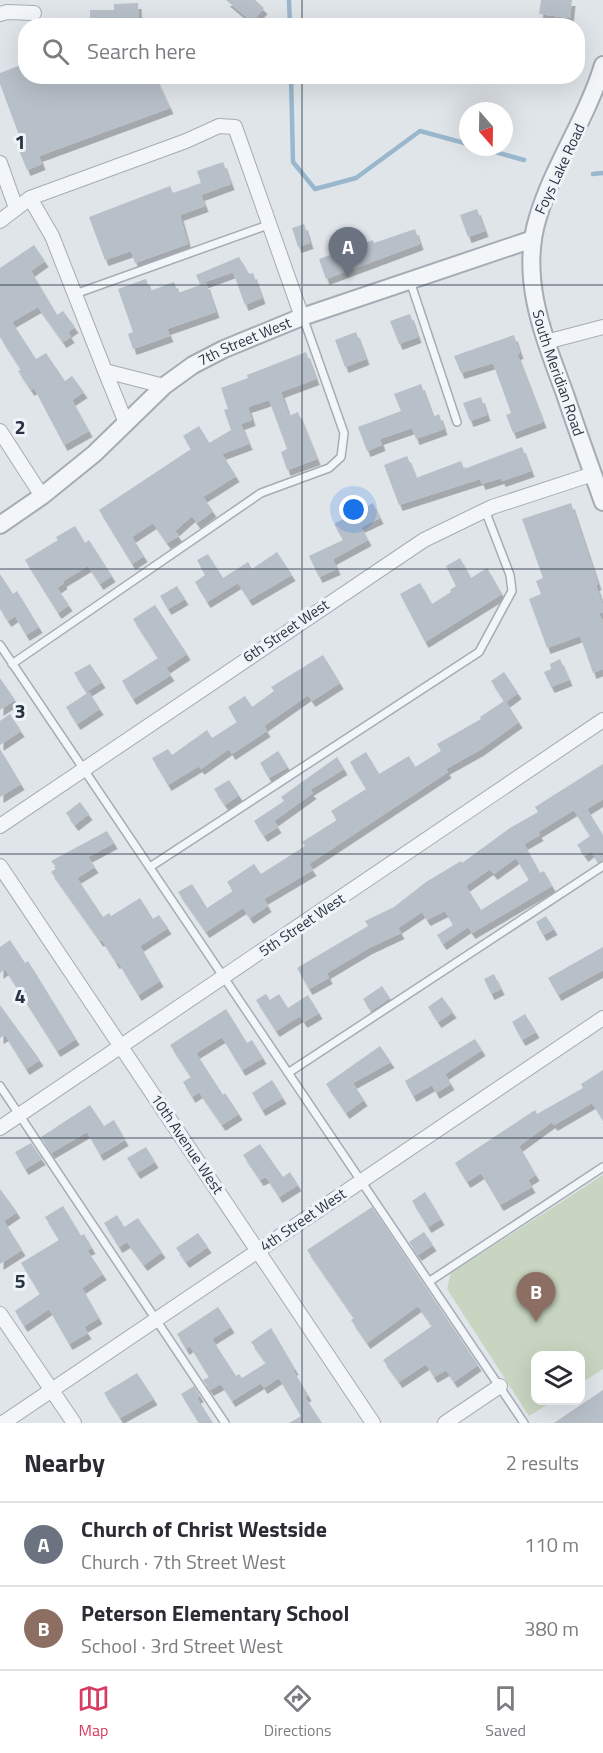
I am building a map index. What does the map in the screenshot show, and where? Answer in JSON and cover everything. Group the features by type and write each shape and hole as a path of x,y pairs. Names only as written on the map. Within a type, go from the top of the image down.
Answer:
{"street":[{"path":"0,14 34,13"},
{"name":"Foys Lake Road","path":"533,239 541,208 584,117 603,65"},
{"path":"0,221 30,198 186,141 219,126 235,127 302,317"},
{"path":"0,163 16,208"},
{"path":"30,198 52,236 126,423"},
{"name":"7th Street West","path":"0,525 42,496 94,454 164,386 193,365 224,349 302,317 533,239"},
{"name":"South Meridian Road","path":"533,239 532,281 546,342 603,502"},
{"path":"546,342 603,327"},
{"path":"105,371 164,386"},
{"path":"0,431 42,496"},
{"name":"6th Street West","path":"0,826 424,540 485,510 593,474"},
{"name":"5th Street West","path":"0,1128 603,720"},
{"name":"10th Avenue West","path":"0,866 373,1423"},
{"name":"4th Street West","path":"3,1423 603,1018"},
{"path":"0,1314 74,1423"},
{"path":"445,1423 500,1386"}],"lane":[{"path":"75,294 268,225"},
{"path":"410,281 457,422"},
{"path":"12,664 261,493 329,468 341,457 344,433 302,317"},
{"path":"150,867 479,652 512,591 510,575 485,510"},
{"path":"0,645 524,1423"},
{"path":"288,1073 603,866"},
{"path":"0,1086 225,1423"},
{"path":"430,1281 603,1167"}],"green space":[{"path":"603,1175 603,1369 585,1380 585,1351 531,1351 531,1405 547,1405 529,1416 447,1289 451,1273"}],"building":[{"path":"226,0 255,0 264,8 255,18 247,18"},
{"path":"541,0 572,0 570,18 539,14"},
{"path":"138,3 139,18 90,18 90,10 114,10 114,4"},
{"path":"18,66 18,84 159,84 170,108 39,156 42,164 27,170 15,140 20,138 0,84 0,73"},
{"path":"223,162 231,184 201,195 205,206 180,215 188,244 135,263 131,251 105,260 89,217 170,186 173,193 201,183 197,171"},
{"path":"477,209 485,231 468,237 460,215"},
{"path":"304,224 310,243 298,247 292,228"},
{"path":"415,229 420,244 326,279 319,259 373,240 374,243"},
{"path":"34,245 45,261 31,271 57,315 63,311 75,327 68,332 71,337 63,342 38,307 12,322 36,359 46,353 65,381 72,376 84,392 72,400 89,431 64,445 34,388 31,390 18,371 21,370 0,337 0,268"},
{"path":"239,257 249,274 253,273 262,298 245,305 233,272 200,284 196,275"},
{"path":"146,279 150,291 174,282 178,293 206,283 216,312 167,329 170,336 133,349 128,334 133,332 118,289"},
{"path":"410,314 418,337 399,344 390,321"},
{"path":"356,332 366,359 345,367 335,340"},
{"path":"514,335 520,353 517,354 543,422 513,433 506,415 511,413 493,363 461,373 454,356"},
{"path":"306,352 316,379 281,392 289,416 298,412 317,459 287,470 281,452 287,449 269,400 248,407 252,420 241,424 249,444 222,454 236,476 203,497 213,511 197,523 192,516 175,531 179,536 167,543 153,523 132,537 144,556 132,564 99,510 191,449 183,436 199,426 209,443 231,430 224,410 228,409 221,388 248,378 247,375"},
{"path":"421,384 433,417 439,414 444,429 416,439 412,428 380,439 382,445 367,451 358,427 401,411 394,394"},
{"path":"481,397 487,415 470,421 463,403"},
{"path":"522,447 531,471 502,481 501,478 482,484 480,479 399,505 384,465 407,456 416,478 461,461 464,469"},
{"path":"373,503 380,518 361,527 368,540 333,559 337,569 319,577 309,556 343,540 334,524"},
{"path":"571,503 603,606 603,612 599,613 603,623 603,669 593,673 580,636 547,648 529,599 541,594 536,581 543,578 522,519"},
{"path":"75,526 85,543 89,540 112,576 100,584 88,566 63,581 64,583 57,588 69,605 58,613 25,560 58,540 56,537"},
{"path":"277,552 292,575 249,600 238,583 207,602 195,582 205,575 197,560 208,554 223,578 248,562 252,569"},
{"path":"460,558 471,578 487,568 502,594 425,642 400,594 420,583 432,604 456,586 446,566"},
{"path":"0,574 13,594 17,591 39,627 26,635 15,616 8,621 0,609"},
{"path":"177,586 185,599 168,609 160,596"},
{"path":"155,605 187,654 166,668 171,675 133,699 122,681 158,658 133,619"},
{"path":"323,655 340,683 312,701 308,695 264,726 267,731 232,754 229,749 201,769 199,766 168,785 152,758 168,749 172,755 207,730 212,738 237,722 228,707 245,696 252,707 274,691 271,687"},
{"path":"560,659 569,680 551,687 544,672 551,669 550,664"},
{"path":"90,664 102,682 86,692 74,673"},
{"path":"504,672 518,693 506,702 519,722 480,750 446,769 448,772 309,864 313,870 264,899 268,906 250,918 243,908 206,932 178,892 192,884 207,908 233,891 227,882 254,864 261,874 305,846 302,842 337,820 331,811 366,789 350,762 366,752 379,774 409,756 415,767 441,751 437,744 481,719 480,717 504,701 491,681"},
{"path":"0,678 15,700 0,710"},
{"path":"89,692 100,709 77,724 66,707"},
{"path":"10,714 21,731 0,745 0,721"},
{"path":"0,749 21,784 0,797"},
{"path":"278,751 288,767 269,778 260,763"},
{"path":"337,757 344,769 310,790 313,793 274,821 278,827 264,836 254,821 284,801 281,797"},
{"path":"603,764 603,799 587,809 603,835 603,860 598,863 591,851 585,856 577,845 590,836 574,810 538,832 540,835 524,844 540,873 544,871 552,886 472,933 468,927 443,944 437,935 453,925 445,911 427,920 422,912 398,928 401,933 369,948 327,973 329,978 309,989 297,968 368,926 365,921 394,907 426,882 461,861 462,863 510,828 538,812 535,807","holes":["516,858 529,880 481,910 466,886 490,869 494,874"]},
{"path":"229,780 239,795 225,805 214,789"},
{"path":"80,802 89,814 75,825 66,813"},
{"path":"107,831 114,843 88,857 95,867 77,878 103,917 109,913 111,916 140,898 153,919 159,915 168,928 140,946 160,981 138,995 118,962 116,963 102,940 100,941 51,872 57,868 51,861"},
{"path":"546,916 554,929 543,935 536,922"},
{"path":"10,940 25,963 28,961 76,1039 57,1051 5,969 0,973 0,947"},
{"path":"603,947 603,970 558,995 548,978"},
{"path":"494,974 501,989 491,994 484,979"},
{"path":"382,986 390,998 371,1011 363,999"},
{"path":"266,994 270,1000 279,994 288,1008 308,995 319,1013 304,1022 300,1016 276,1031 256,1000"},
{"path":"442,997 453,1012 438,1022 428,1007"},
{"path":"0,1005 40,1060 26,1069 5,1035 0,1038"},
{"path":"226,1009 247,1043 252,1040 263,1058 242,1070 222,1037 196,1053 223,1095 225,1093 239,1114 222,1125 199,1092 192,1097 183,1082 191,1077 170,1045"},
{"path":"525,1014 536,1032 522,1040 512,1022"},
{"path":"475,1039 482,1050 445,1074 451,1084 436,1093 432,1085 413,1096 405,1081"},
{"path":"380,1046 391,1062 353,1083 364,1100 346,1113 326,1084"},
{"path":"603,1070 603,1120 592,1103 554,1125 552,1122 519,1146 536,1175 528,1180 532,1187 500,1205 481,1173 467,1182 455,1163 535,1110 537,1114 583,1088 581,1084"},
{"path":"272,1080 283,1098 262,1110 252,1093"},
{"path":"90,1105 104,1126 114,1120 125,1140 100,1155 87,1132 51,1153 41,1137"},
{"path":"31,1143 42,1159 25,1169 15,1152"},
{"path":"260,1144 283,1177 290,1172 298,1185 279,1197 266,1177 260,1180 243,1155"},
{"path":"146,1147 155,1162 137,1173 127,1158"},
{"path":"0,1189 17,1212 4,1221 22,1250 0,1264"},
{"path":"425,1192 441,1219 428,1227 412,1201"},
{"path":"63,1206 81,1236 84,1234 92,1248 87,1250 103,1274 82,1288 99,1318 84,1327 88,1333 69,1344 49,1309 24,1326 15,1311 40,1294 21,1263 59,1240 45,1217"},
{"path":"372,1207 478,1365 454,1382 446,1370 434,1377 426,1364 399,1382 383,1360 432,1326 418,1306 367,1343 351,1320 354,1318 307,1250"},
{"path":"117,1215 124,1227 138,1218 162,1252 144,1265 127,1242 119,1247 104,1223"},
{"path":"424,1232 433,1245 418,1255 409,1242"},
{"path":"198,1233 208,1247 186,1262 176,1248"},
{"path":"218,1307 231,1327 212,1339 236,1376 239,1374 242,1378 266,1363 251,1342 271,1328 308,1395 305,1397 322,1423 289,1423 301,1416 279,1378 264,1388 261,1383 232,1401 221,1384 210,1390 203,1380 209,1377 190,1346 186,1349 177,1334"},
{"path":"137,1373 154,1399 120,1418 104,1393"},
{"path":"194,1386 200,1396 197,1398 213,1423 199,1423 181,1394"},
{"path":"603,1390 603,1423 554,1423 581,1405 585,1405 585,1402"}],"waterway":[{"path":"289,0 290,18"},
{"path":"291,84 293,162 315,189 356,178 420,131 459,142"},
{"path":"510,156 524,160"},
{"path":"593,174 603,173"}],"place":[{"name":"Church of Christ Westside","path":"348,277"},
{"name":"Peterson Elementary School","path":"536,1322"}]}
